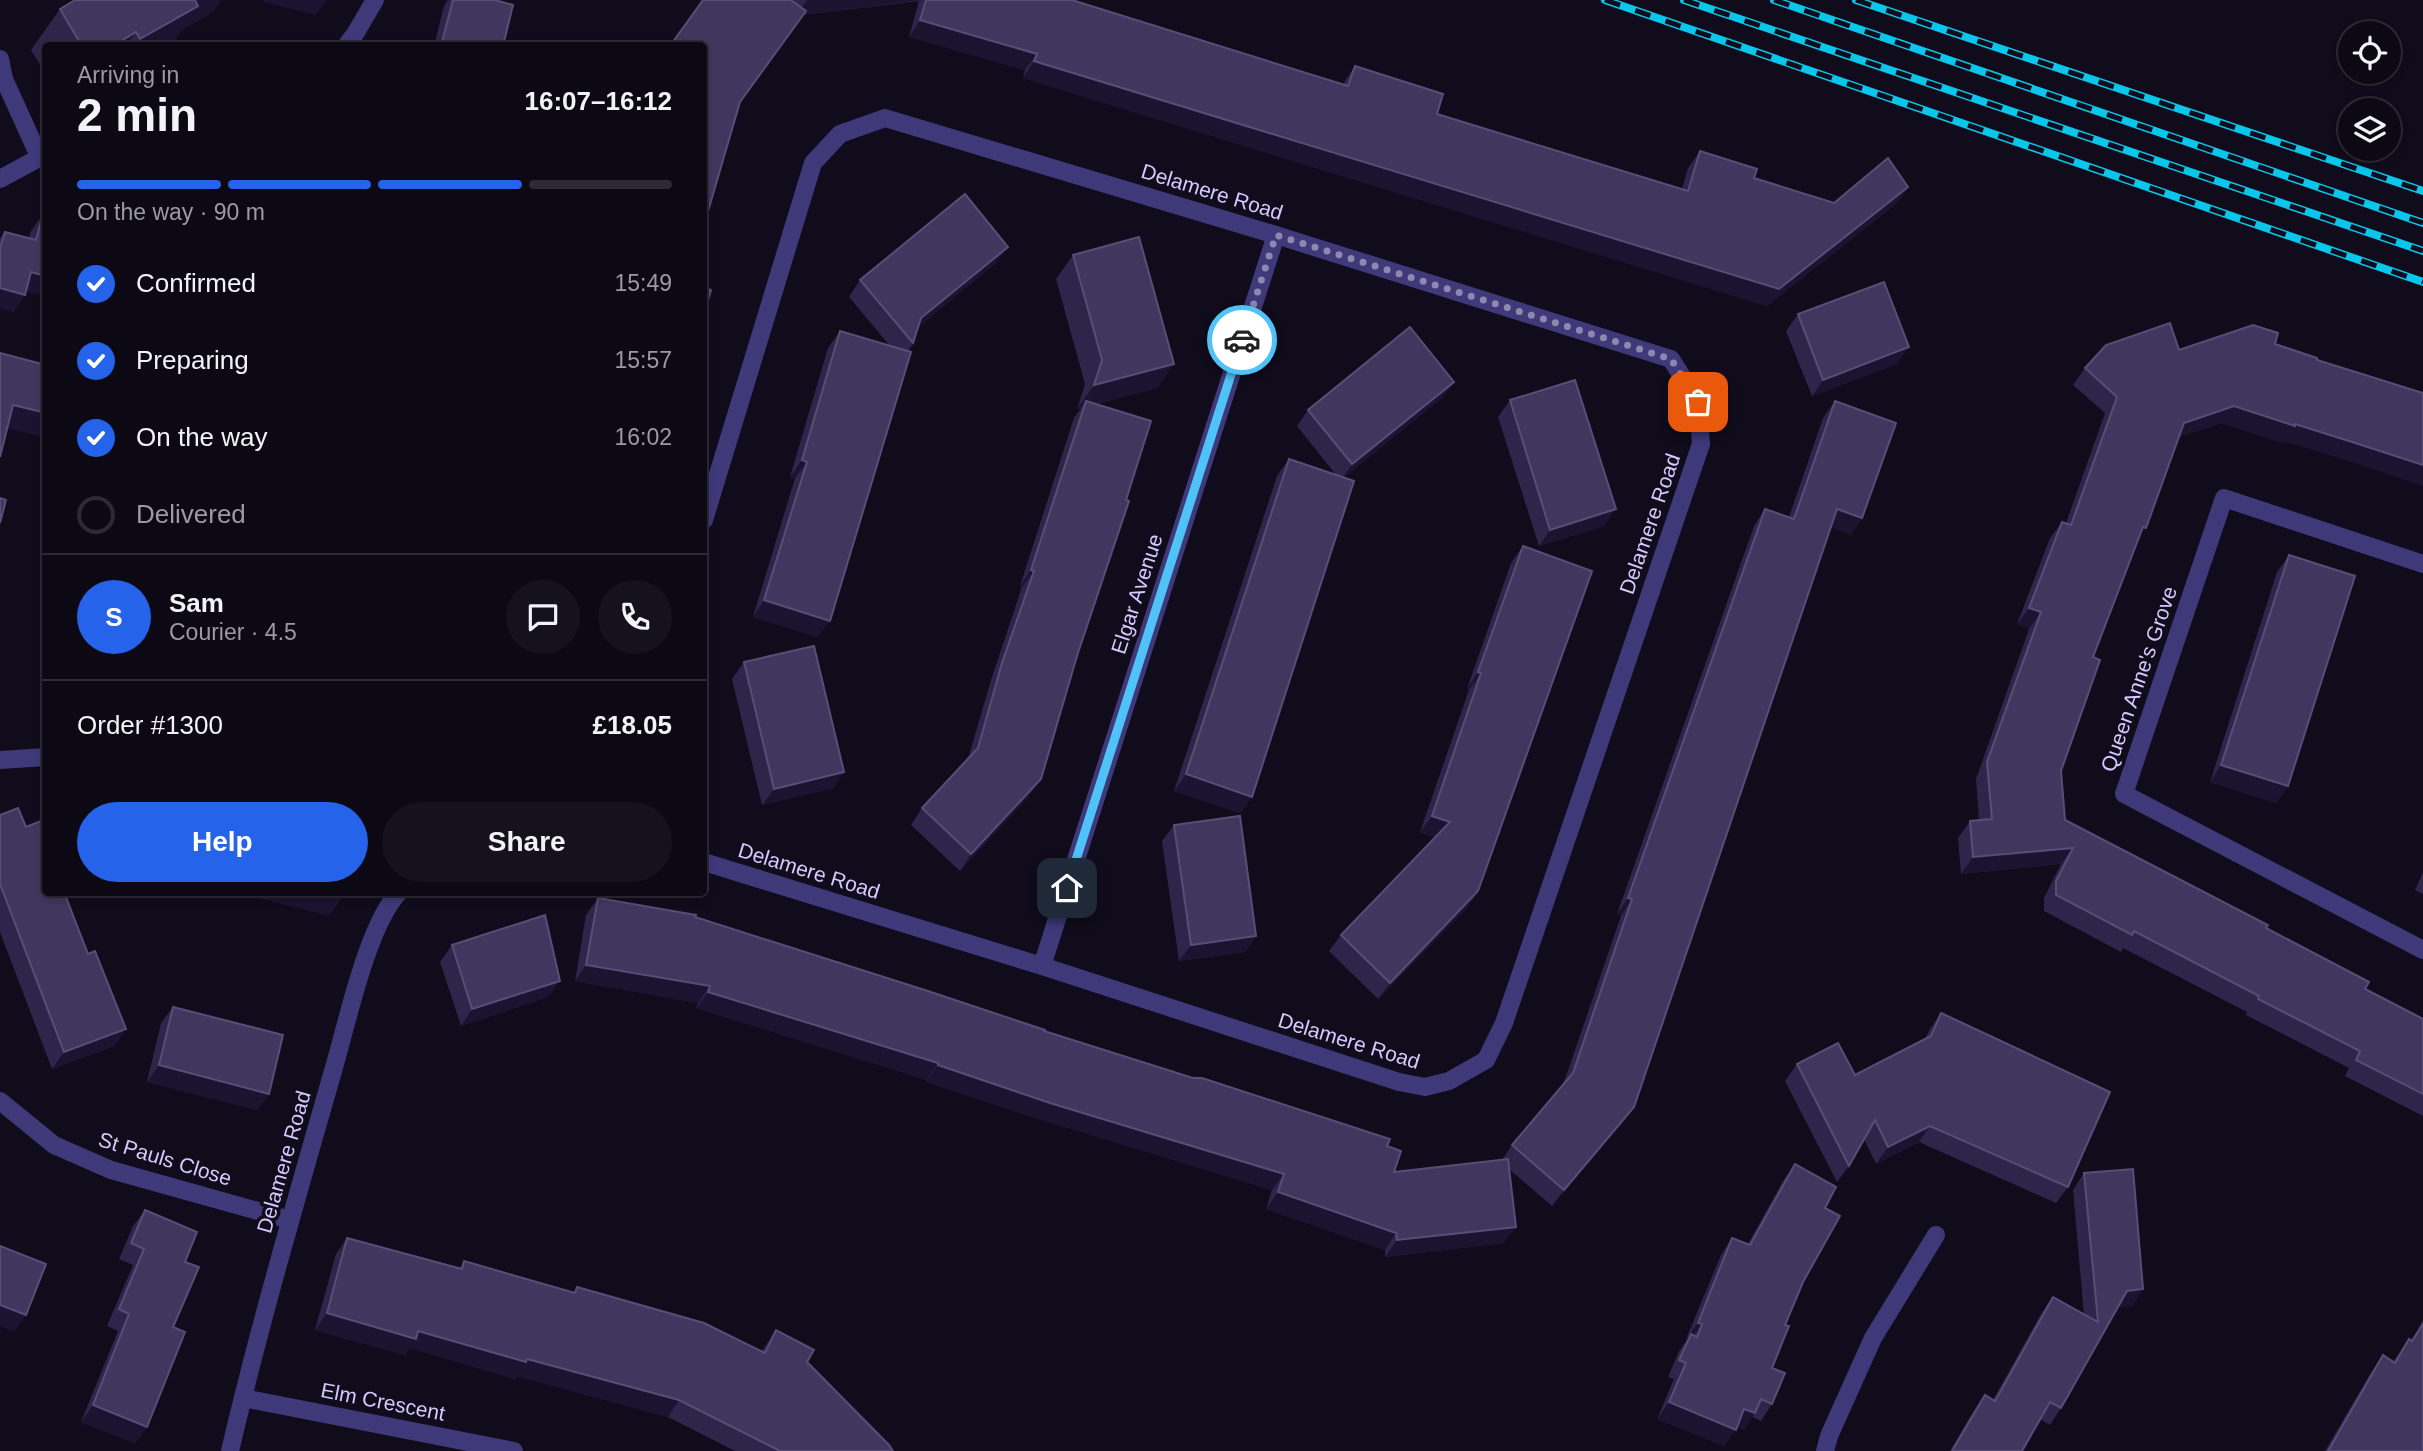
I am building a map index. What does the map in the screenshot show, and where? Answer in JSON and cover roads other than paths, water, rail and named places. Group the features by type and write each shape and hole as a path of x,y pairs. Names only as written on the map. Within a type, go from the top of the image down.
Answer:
{"street":[{"path":"349,42 375,0"},
{"path":"0,59 4,79 42,155 0,179"},
{"name":"Delamere Road","path":"707,510 813,163 840,134 886,118 1276,235 1671,359 1698,402 1701,444 1504,1023 1486,1060 1449,1081 1425,1087 1399,1083 1042,967 707,863"},
{"name":"Elgar Avenue","path":"1042,967 1276,235"},
{"name":"Queen Anne's Grove","path":"2423,564 2224,498 2124,794 2423,950"},
{"path":"0,760 42,757"},
{"name":"Delamere Road","path":"230,1451 290,1220 359,979 375,932 397,896"},
{"name":"St Pauls Close","path":"0,1101 54,1145 111,1170 290,1220"},
{"path":"1825,1451 1829,1436 1873,1338 1936,1235"},
{"name":"Elm Crescent","path":"243,1398 514,1451"}],"railway":[{"path":"1605,0 2423,282"},
{"path":"1684,0 2423,251"},
{"path":"1774,0 2423,223"},
{"path":"1856,0 2423,191"}]}
